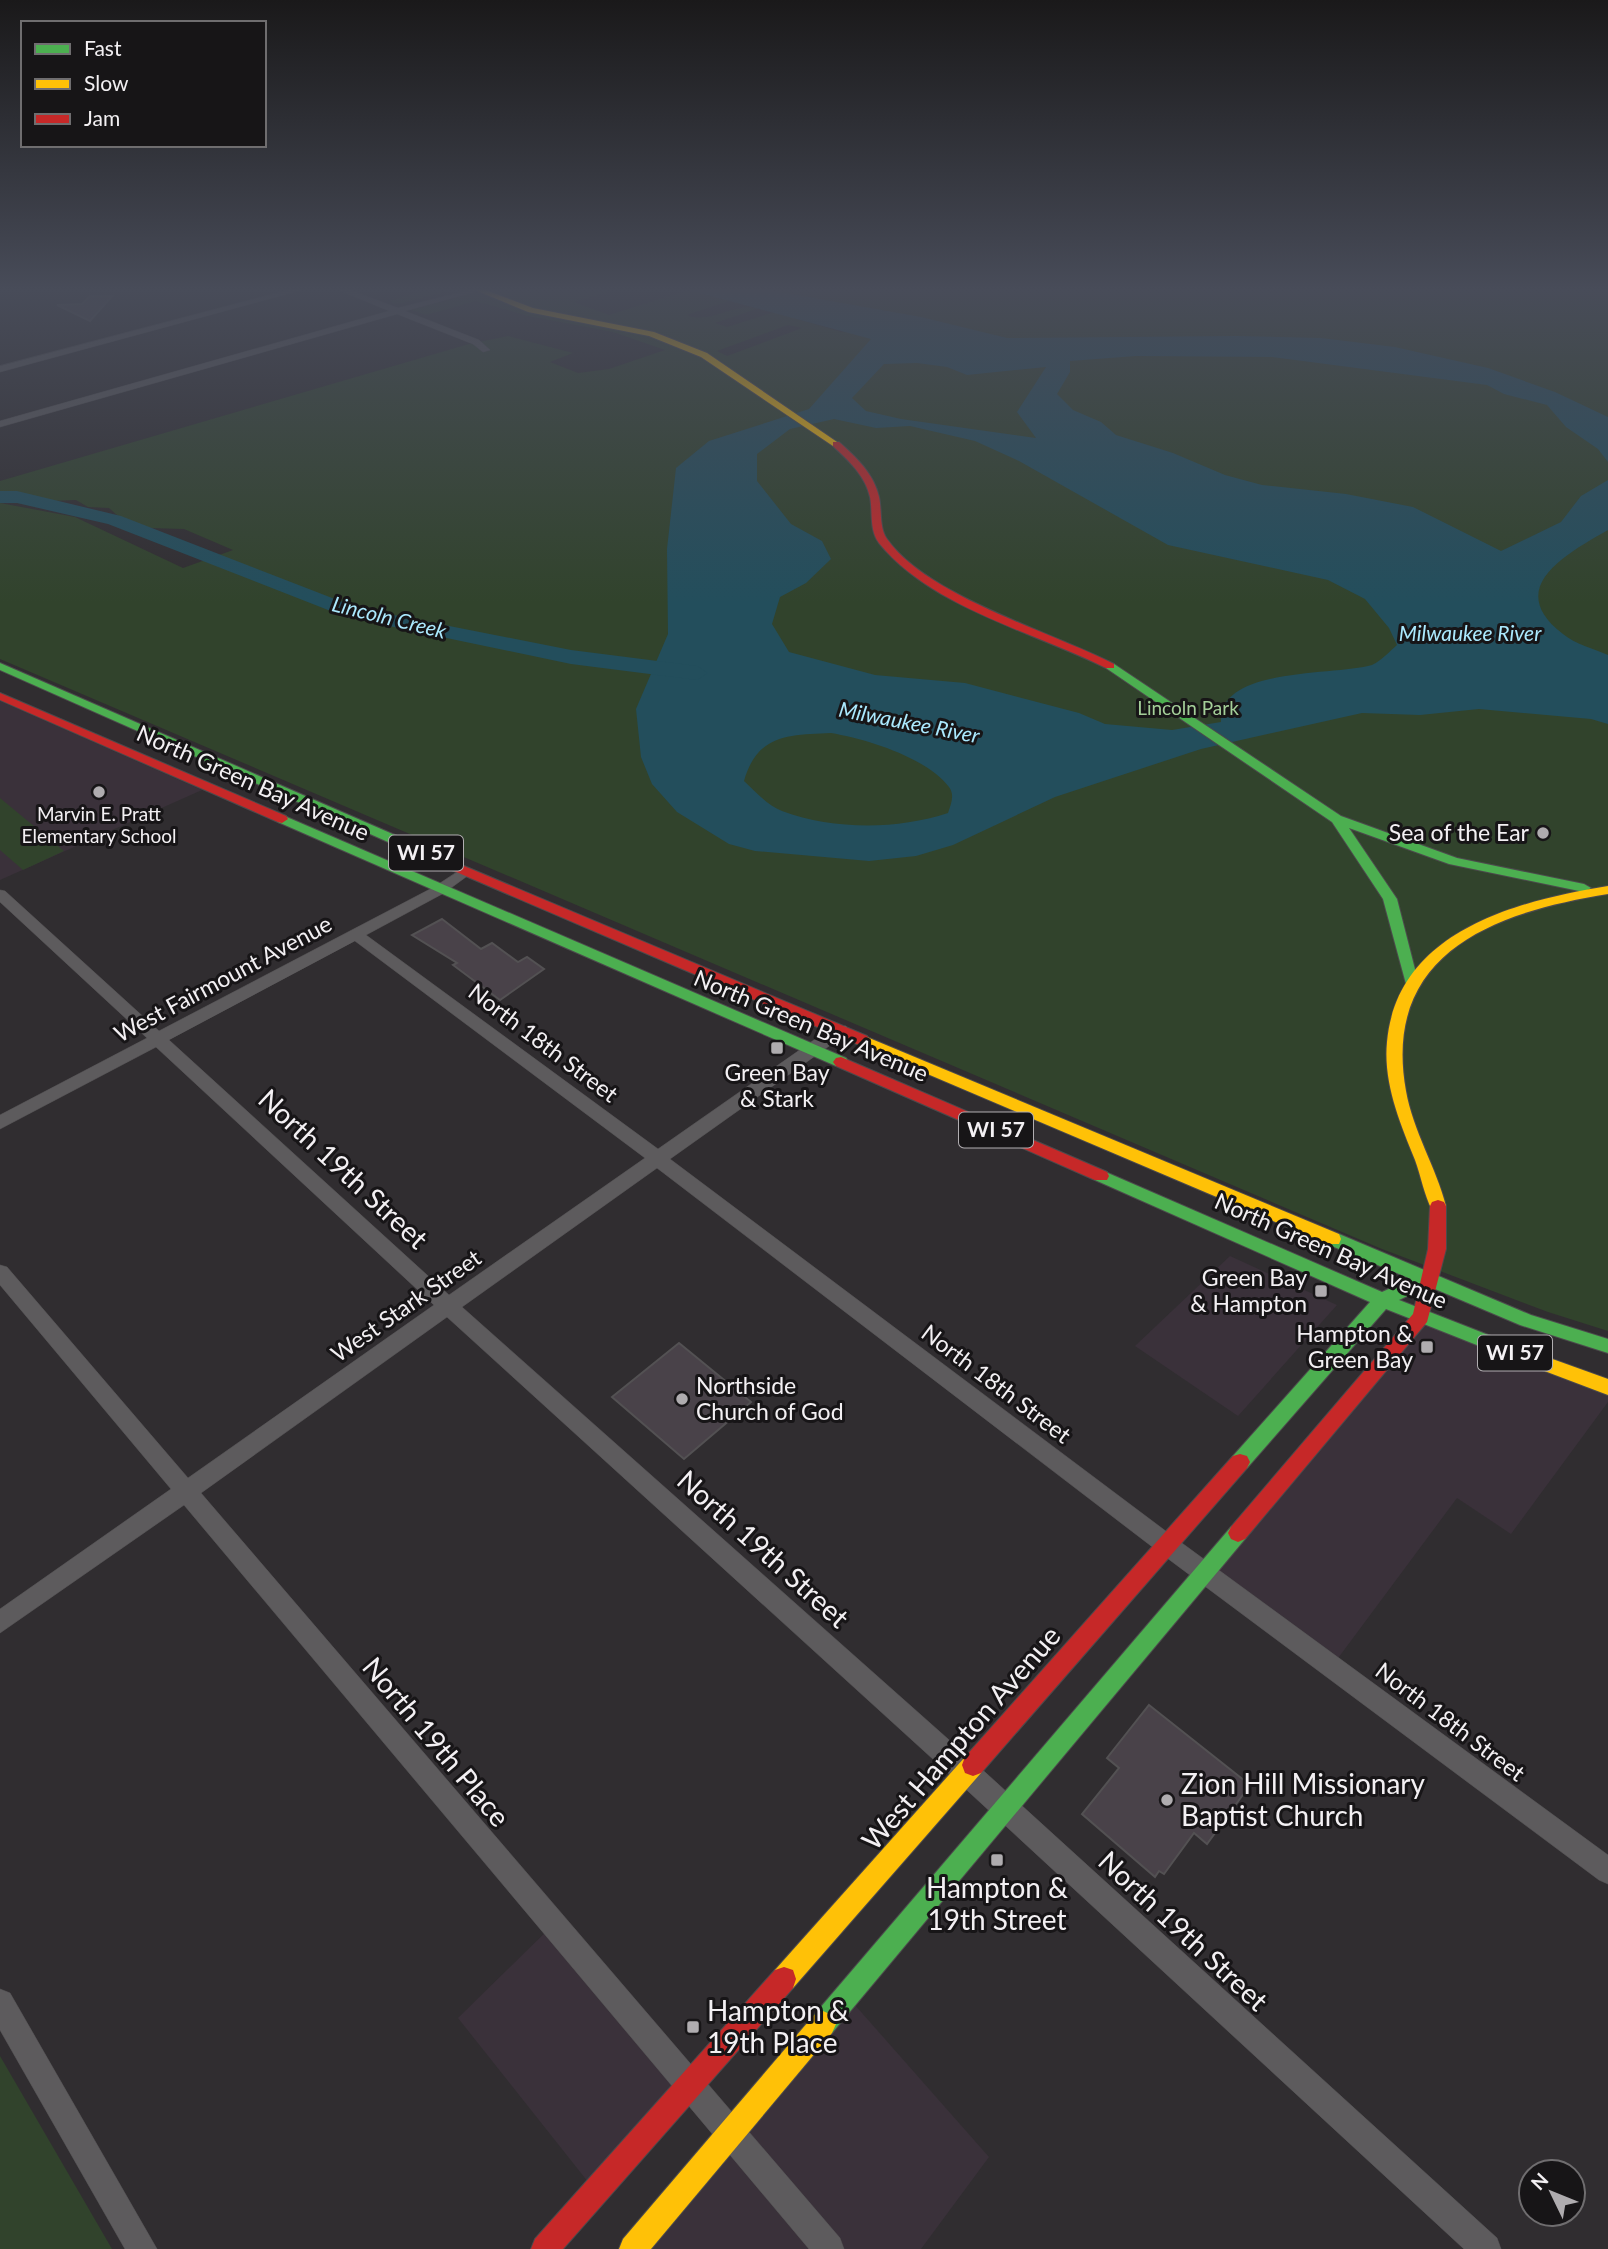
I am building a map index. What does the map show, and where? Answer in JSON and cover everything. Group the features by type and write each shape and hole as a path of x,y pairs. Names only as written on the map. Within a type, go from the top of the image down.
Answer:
{"main road":[{"path":"761,393 836,444 861,469 874,494 880,538 917,575 949,594 1083,652 1175,709 1337,819 1454,860 1603,891"},
{"name":"North Green Bay Avenue","path":"0,666 465,871 1428,1279 1526,1320 1608,1346"},
{"name":"North Green Bay Avenue","path":"0,696 439,890 1384,1298 1422,1317 1608,1387"},
{"path":"1337,819 1390,900 1411,981"},
{"path":"633,2249 1422,1317 1428,1279 1438,1244 1438,1208 1427,1167 1396,1087 1394,1041 1402,1002 1411,981 1433,955 1459,934 1497,914 1551,899 1603,891"},
{"name":"West Hampton Avenue","path":"545,2249 1384,1298 1428,1279"}],"street":[{"path":"0,424 108,393"},
{"name":"West Fairmount Avenue","path":"0,1123 439,890 465,871"},
{"name":"North 19th Street","path":"0,894 449,1307 966,1772 1486,2249"},
{"name":"North 18th Street","path":"355,934 658,1159 1167,1545 1207,1571 1605,1861"},
{"name":"West Stark Street","path":"0,1622 840,1030"},
{"name":"North 19th Place","path":"0,1272 829,2249"},
{"path":"0,2003 142,2249"}],"shaded area":[{"name":"Marvin E. Pratt Elementary School","path":"0,701 202,790 0,880"},
{"path":"1230,1256 1337,1305 1238,1416 1135,1346"},
{"path":"1421,1317 1608,1387 1608,1402 1511,1534 1457,1498 1333,1665 1207,1571"},
{"path":"553,1925 690,2085 596,2192 458,2018"},
{"path":"847,1996 989,2157 921,2249 633,2249"}],"green space":[{"name":"Lincoln Park","path":"301,393 1608,393 1608,1331 1548,1312 1382,1249 0,659 0,503 75,517 183,568 233,550 184,529 148,528 117,515 109,508 88,507 76,500 51,501 0,495 0,481"},
{"path":"0,798 64,851 23,870 0,850"},
{"path":"0,2056 112,2249 0,2249"}],"water":[{"name":"Milwaukee River","path":"823,393 857,393 852,398 866,411 901,419 1036,438 1017,412 1029,393 1058,393 1073,410 1101,422 1116,435 1173,453 1225,475 1262,485 1346,494 1413,507 1501,551 1561,522 1581,496 1608,480 1608,530 1559,561 1540,587 1539,602 1546,617 1568,638 1608,655 1608,724 1591,719 1479,709 1420,715 1362,713 1201,749 1055,797 953,845 916,856 869,861 755,851 729,844 677,812 652,784 641,757 636,709 668,634 667,549 676,468 709,441 809,409","holes":["834,419 876,428 910,426 975,441 1019,461 1168,545 1328,580 1365,599 1389,628 1397,645 1372,665 1258,682 1238,691 1225,704 1221,722 1172,730 1105,724 1079,713 965,683 875,675 789,652 772,624 780,597 806,583 831,559 822,541 791,524 757,481 757,454 790,429","831,733 894,751 926,767 939,776 951,790 952,800 948,813 886,825 823,822 782,811 762,798 744,781 757,754 766,746 788,737"]},
{"name":"Milwaukee River","path":"1502,393 1557,393 1608,417 1608,462 1598,449 1566,427 1547,405"}],"building":[{"path":"442,919 481,949 492,943 518,962 527,957 544,969 500,1000 453,965 457,963 412,935"},
{"name":"Northside Church of God","path":"679,1343 751,1402 684,1459 612,1397"},
{"name":"Zion Hill Missionary Baptist Church","path":"1149,1705 1250,1785 1207,1844 1194,1833 1164,1874 1159,1871 1155,1877 1082,1814 1119,1768 1107,1758"}],"waterway":[{"name":"Lincoln Creek","path":"0,497 17,497 114,520 353,613 571,657 697,673"}],"traffic: fast":[{"path":"0,666 445,862"},
{"path":"1110,666 1337,819 1390,899 1411,981"},
{"path":"282,819 841,1062"},
{"path":"1337,819 1454,861 1584,888"},
{"path":"1101,1176 1421,1317 1508,1350"},
{"path":"1333,1239 1526,1320 1608,1346"},
{"path":"1240,1462 1384,1299 1428,1279"},
{"path":"823,2024 1238,1533"}],"traffic: slow":[{"path":"760,393 836,444"},
{"path":"1438,1206 1398,1090 1394,1043 1403,1003 1422,970 1450,944 1485,923 1525,907 1608,890"},
{"path":"862,1040 1333,1239"},
{"path":"1508,1350 1608,1387"},
{"path":"784,1979 973,1765"},
{"path":"633,2249 823,2024"}],"traffic: jam":[{"path":"836,444 868,479 874,494 880,536 906,564 961,599 1110,666"},
{"path":"0,696 282,819"},
{"path":"445,862 862,1040"},
{"path":"841,1062 1101,1176"},
{"path":"1238,1533 1421,1317 1437,1249 1438,1206"},
{"path":"973,1765 1240,1462"},
{"path":"545,2249 784,1979"}],"place":[{"name":"Marvin E. Pratt Elementary School","path":"99,792"},
{"name":"Sea of the Ear","path":"1543,833"},
{"name":"Green Bay & Stark","path":"777,1048"},
{"name":"Green Bay & Hampton","path":"1321,1291"},
{"name":"Hampton & Green Bay","path":"1427,1347"},
{"name":"Northside Church of God","path":"682,1399"},
{"name":"Zion Hill Missionary Baptist Church","path":"1167,1800"},
{"name":"Hampton & 19th Street","path":"997,1860"},
{"name":"Hampton & 19th Place","path":"693,2027"}]}
